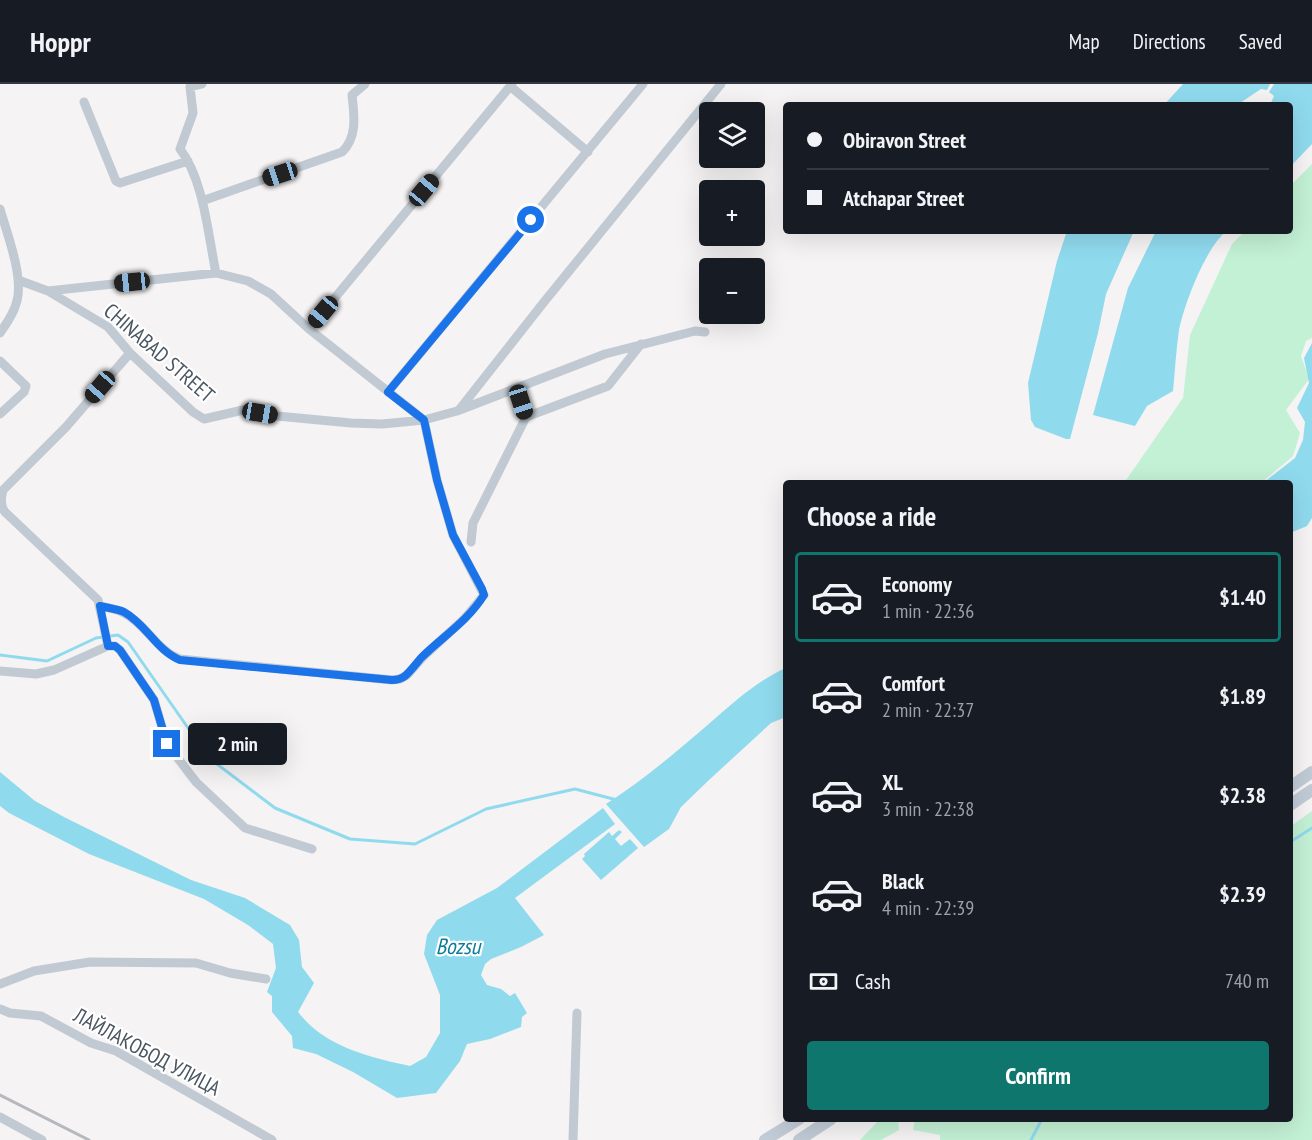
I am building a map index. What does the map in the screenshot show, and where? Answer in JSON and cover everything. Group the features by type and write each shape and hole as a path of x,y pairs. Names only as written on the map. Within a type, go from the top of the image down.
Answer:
{"main road":[{"path":"1293,785 1312,772"},
{"path":"1293,804 1312,790"},
{"path":"765,1140 794,1122"},
{"path":"799,1140 826,1122"}],"street":[{"path":"202,84 190,87 193,113 180,149 189,160 201,201 216,273"},
{"path":"201,201 342,152 349,143 354,124 352,95 365,84"},
{"path":"388,392 644,84"},
{"path":"457,411 721,84"},
{"path":"309,329 511,85 588,152"},
{"path":"84,102 116,181 120,183 189,160"},
{"path":"0,209 18,280 17,302 0,333"},
{"path":"0,254 12,254"},
{"path":"48,291 216,273 248,281 271,294 309,329 424,420 437,480 453,535 484,595 465,618 400,680 180,660 150,637 134,619 122,611 100,606"},
{"name":"CHINABAD STREET","path":"18,280 48,291 108,327 130,353 200,418 243,410 277,416 351,423 382,424 424,420 457,411 605,354 695,332 705,332"},
{"path":"471,542 473,523 526,417 608,386 642,344"},
{"path":"108,646 98,600 5,512 1,504 1,490 66,427 130,353"},
{"path":"0,361 26,386 24,392 0,414"},
{"path":"516,388 526,417"},
{"path":"0,671 36,674 54,670 108,646 115,646 154,700 167,744 196,782 246,828 312,849"},
{"path":"0,984 34,971 90,962 196,963 230,973 266,978"},
{"name":"ЛАЙЛАКОБОД УЛИЦА","path":"0,1009 10,1013 41,1016 91,1043 116,1051 272,1140"},
{"path":"573,1140 577,1013"},
{"path":"0,1117 42,1140"}],"green space":[{"path":"1312,164 1312,338 1306,341 1301,356 1309,379 1286,410 1300,433 1293,456 1265,480 1126,480 1183,398 1190,335 1232,244 1242,234 1293,234 1293,183"},
{"path":"1312,811 1312,1140 940,1140 940,1135 913,1130 914,1122 1293,1122 1293,825"},
{"path":"877,1122 898,1122 899,1130 881,1140 860,1140"}],"water":[{"path":"1183,84 1270,84 1267,90 1261,89 1242,102 1167,102"},
{"path":"1274,84 1312,84 1312,144 1293,164 1293,102 1271,102 1274,96 1269,92"},
{"path":"1066,234 1133,234 1106,294 1070,439 1035,427 1031,420 1028,383 1057,261"},
{"path":"1155,234 1224,234 1211,249 1204,262 1186,306 1179,330 1173,391 1147,406 1135,426 1093,415 1128,288"},
{"path":"1312,343 1312,518 1307,526 1293,532 1293,480 1267,480 1295,458 1303,440 1305,422 1297,408 1309,383 1304,358"},
{"path":"783,670 783,718 771,723 709,780 681,807 669,829 644,847 606,804 660,765 747,692"},
{"name":"Bozsu","path":"0,772 35,801 64,817 191,880 245,898 290,925 299,940 302,967 314,983 298,1012 321,1034 334,1042 379,1059 410,1066 426,1057 440,1033 440,995 424,954 427,935 437,920 497,888 603,808 615,824 515,898 544,935 491,959 485,964 481,975 487,985 501,989 510,996 515,993 527,1013 522,1017 521,1027 490,1039 467,1044 460,1061 436,1093 397,1098 353,1072 316,1054 293,1048 292,1036 272,1012 272,996 267,992 276,968 273,944 248,925 204,899 89,854 9,813 0,806"},
{"path":"619,830 622,832 615,839 621,846 630,839 638,848 601,880 582,859 584,854 609,832 612,836"}],"waterway":[{"path":"0,655 47,661 96,638 118,635 128,642 209,758 275,808 350,839 415,844 486,809 575,789 617,800"},
{"path":"1293,840 1312,828"},
{"path":"1031,1140 1040,1122"}],"railway":[{"path":"0,1095 89,1140"}],"route":[{"path":"167,744 160,727 154,700 120,650 115,646 108,646 100,606 122,611 134,619 150,637 180,660 400,680 481,600 484,595 482,589 453,535 437,480 424,420 388,392 531,220"}]}
